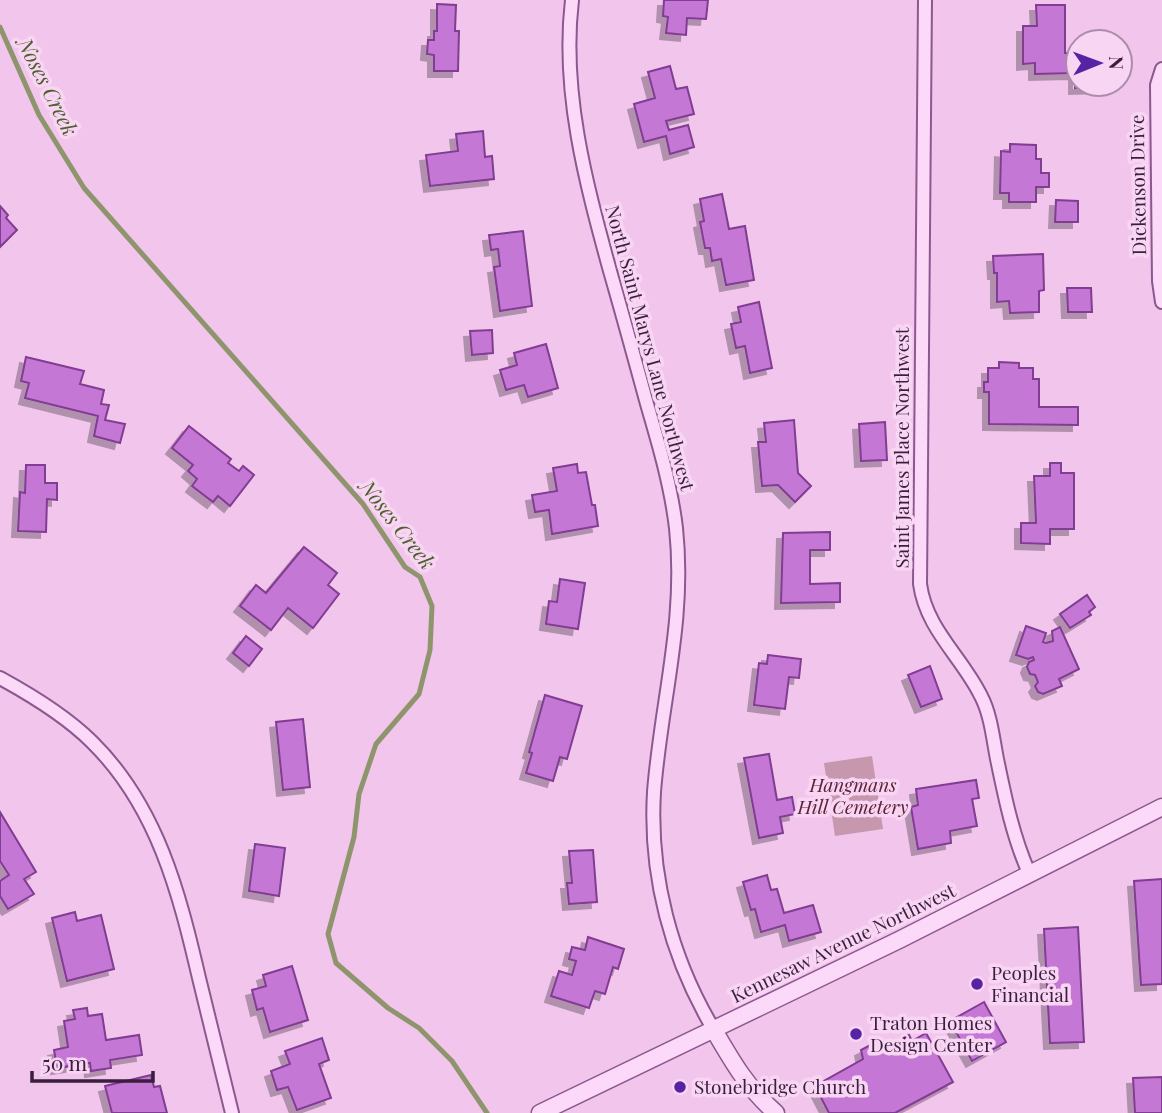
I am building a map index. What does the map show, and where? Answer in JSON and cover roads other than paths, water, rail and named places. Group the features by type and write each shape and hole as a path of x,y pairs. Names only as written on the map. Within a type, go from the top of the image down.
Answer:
{"street":[{"name":"North Saint Marys Lane Northwest","path":"572,0 572,93 586,183 665,465 676,530 679,564 678,617 654,789 655,857 669,931 714,1030"},
{"name":"Saint James Place Northwest","path":"925,0 920,584 925,606 934,626 983,698 1003,791 1028,873"},
{"name":"Dickenson Drive","path":"1162,69 1157,85 1159,281 1162,302"},
{"path":"0,678 60,715 93,743 134,796 157,836 184,914 232,1113"},
{"name":"Kennesaw Avenue Northwest","path":"540,1113 899,940 1162,807"},
{"path":"714,1030 745,1082 776,1113"}],"waterway":[{"name":"Noses Creek","path":"0,27 39,115 84,188 363,504 405,567 420,577 432,606 430,650 419,694 376,744 359,794 354,837 328,934 336,963 388,1008 419,1028 452,1061 487,1113"}],"place":[{"name":"Peoples Financial","path":"977,984"},
{"name":"Traton Homes Design Center","path":"856,1034"},
{"name":"Stonebridge Church","path":"680,1087"}],"park label":[{"name":"Hangmans Hill Cemetery","path":"853,796"}]}
